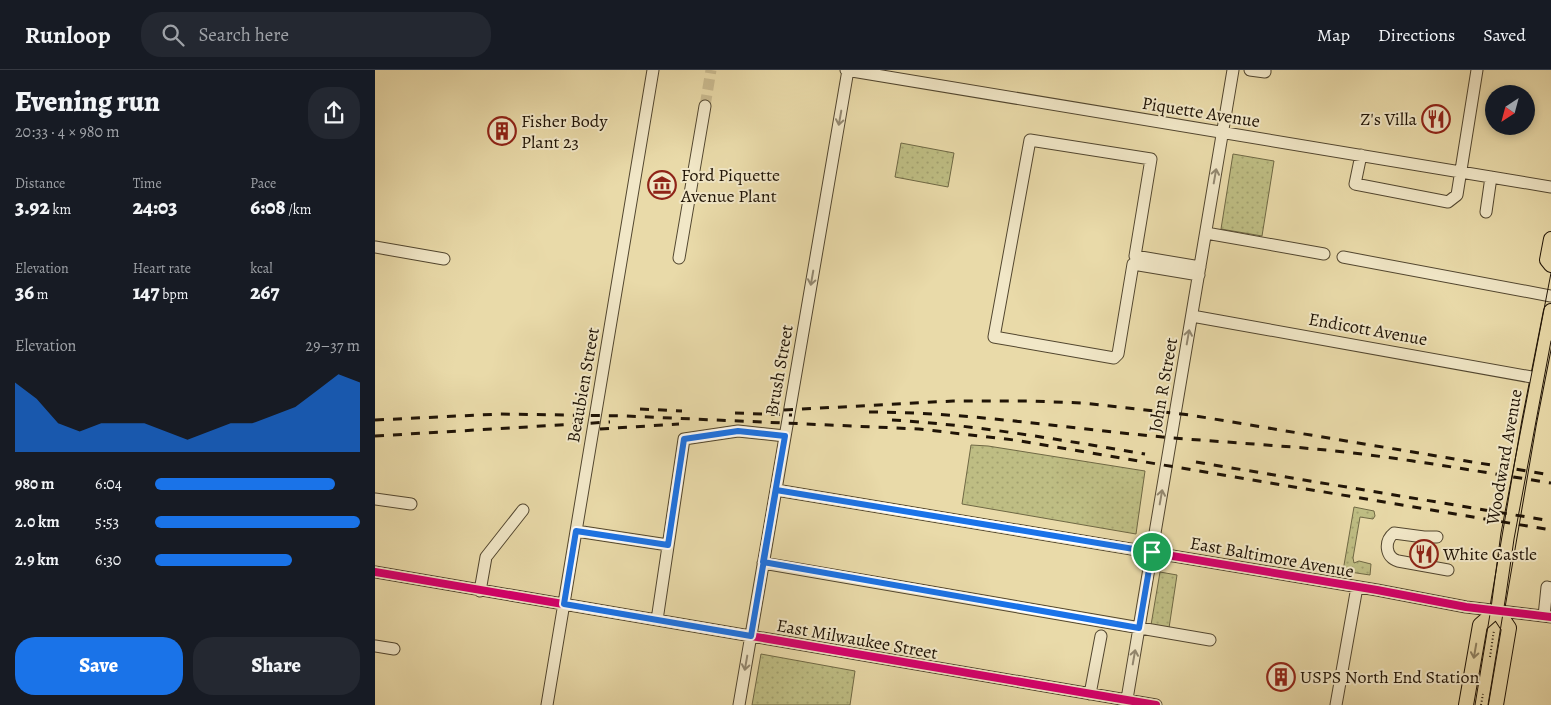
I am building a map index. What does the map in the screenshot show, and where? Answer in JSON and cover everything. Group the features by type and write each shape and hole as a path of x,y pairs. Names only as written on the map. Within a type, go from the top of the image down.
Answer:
{"main road":[{"path":"1551,239 1547,260 1551,265"},
{"name":"Woodward Avenue","path":"1497,610 1537,378 1551,311"},
{"path":"1466,705 1479,625 1497,610 1509,628 1496,705"}],"street":[{"name":"Beaubien Street","path":"547,705 653,70"},
{"name":"Piquette Avenue","path":"847,70 1551,187"},
{"name":"Brush Street","path":"739,705 847,70"},
{"name":"John R Street","path":"1126,703 1233,70"},
{"path":"1251,70 1265,72 1265,70"},
{"path":"1361,155 1355,184 1448,202 1457,195 1477,70"},
{"path":"679,258 705,106"},
{"path":"1030,140 1151,159 1135,256 1200,271 1133,264 1118,354 1114,358 994,337 1030,140"},
{"path":"1487,212 1491,177"},
{"path":"1206,233 1324,254"},
{"path":"375,248 444,259"},
{"path":"1343,256 1551,296"},
{"name":"Endicott Avenue","path":"1192,316 1537,378"},
{"path":"657,620 684,439 738,431 785,436"},
{"name":"East Baltimore Avenue","path":"776,490 1152,552 1466,607 1547,617"},
{"path":"375,499 411,504"},
{"path":"480,591 486,558 523,510"},
{"path":"576,531 668,545"},
{"path":"1437,537 1424,538 1394,533 1389,539 1389,554 1391,558 1398,561 1447,570"},
{"path":"763,562 1210,640"},
{"name":"East Milwaukee Street","path":"375,572 1090,694 1126,703 1156,705"},
{"path":"1336,705 1357,587"},
{"path":"1547,617 1547,587 1551,588"},
{"path":"1090,694 1101,636"},
{"path":"375,646 394,649"}],"path":[{"path":"1490,657 1495,627"},
{"path":"1481,705 1483,694"}],"shaded area":[{"path":"901,143 954,153 948,187 895,177"},
{"path":"1233,154 1274,161 1262,236 1221,229"},
{"path":"971,445 988,446 1145,471 1136,534 962,504"},
{"path":"1354,507 1374,511 1375,516 1373,519 1360,517 1353,558 1354,563 1359,561 1371,564 1370,575 1343,571"},
{"path":"1160,572 1177,575 1169,628 1151,625"},
{"path":"761,654 855,671 850,705 752,705"}],"tunnel":[{"path":"705,106 711,70"}],"tram line":[{"path":"1475,705 1501,533 1551,273"},
{"path":"1488,705 1514,539 1551,341"}],"railway":[{"path":"784,410 953,401 1084,403 1190,415 1551,475"},
{"path":"640,409 682,411"},
{"path":"869,412 940,414 1152,436 1297,447 1422,462 1551,483"},
{"path":"735,413 792,415"},
{"path":"375,420 500,414 626,416 919,429 1014,440 1551,530"},
{"path":"892,420 987,429 1145,454"},
{"path":"375,436 610,422"},
{"path":"600,429 679,424"},
{"path":"1196,462 1551,521"}],"cycle path":[{"path":"776,490 1377,590 1466,607 1551,617"},
{"path":"375,572 1156,705"}],"place":[{"name":"Z's Villa","path":"1436,119"},
{"name":"Fisher Body Plant 23","path":"502,131"},
{"name":"Ford Piquette Avenue Plant","path":"662,185"},
{"name":"White Castle","path":"1424,554"},
{"name":"USPS North End Station","path":"1281,677"}],"route":[{"path":"1152,552 776,490 763,562 751,636 564,604 576,531 668,545 684,439 738,431 785,436 763,562 1139,628 1152,552"}]}
